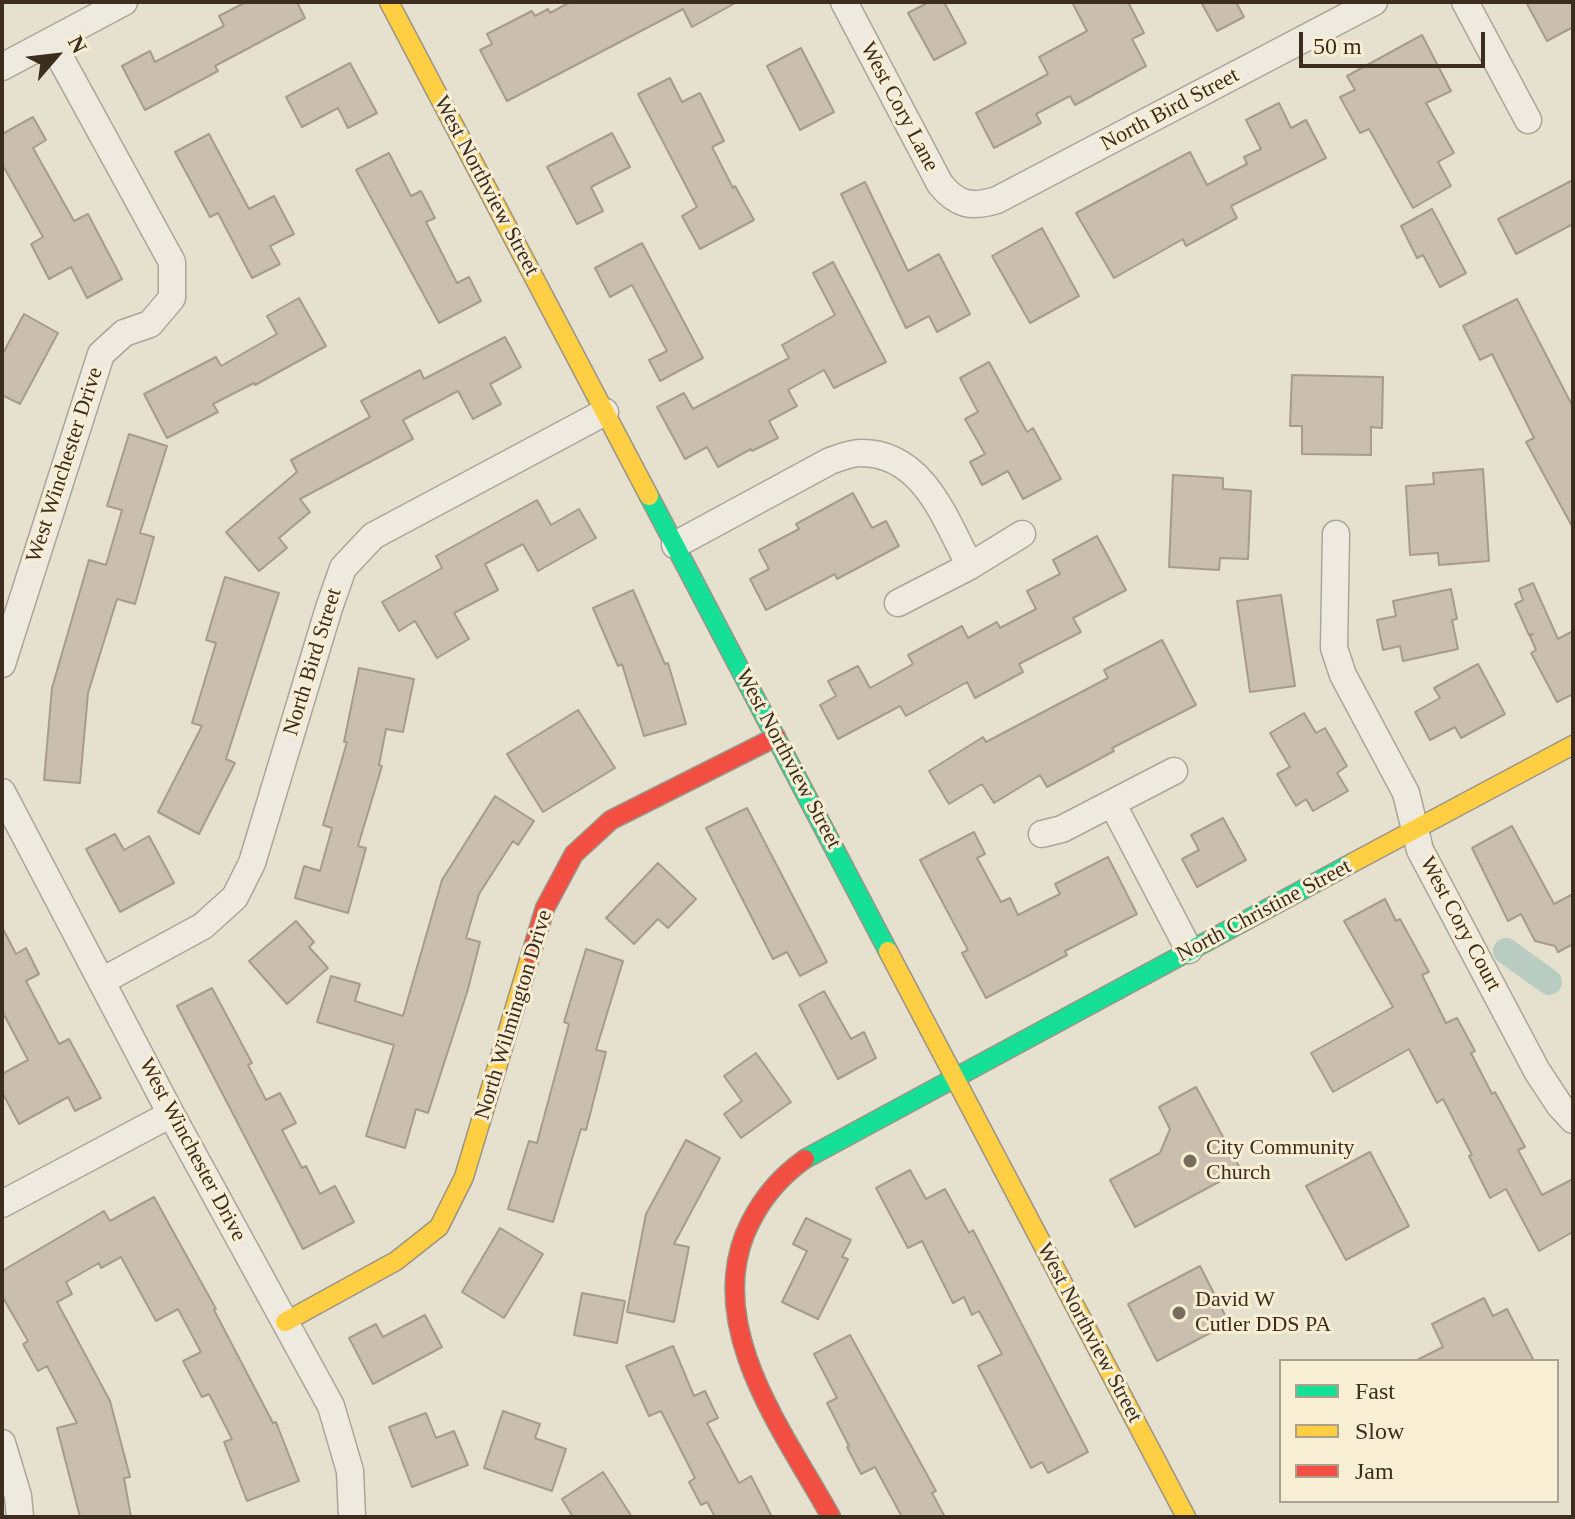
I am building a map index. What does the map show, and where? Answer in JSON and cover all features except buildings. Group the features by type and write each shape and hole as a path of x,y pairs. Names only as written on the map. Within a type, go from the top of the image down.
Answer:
{"street":[{"path":"2,67 124,2"},
{"name":"West Northview Street","path":"389,2 1186,1517"},
{"name":"West Cory Lane","path":"844,2 940,184 950,197 963,205"},
{"name":"North Bird Street","path":"963,205 980,206 997,200 1374,2"},
{"path":"1465,2 1528,120"},
{"name":"West Winchester Drive","path":"2,664 101,354 124,333 150,324 172,298 172,262 51,41"},
{"name":"North Bird Street","path":"102,981 203,926 235,897 252,863 343,568 373,536 605,412"},
{"path":"675,545 830,461 857,453 886,455 911,469 930,491 970,566"},
{"path":"898,603 970,566 1022,534"},
{"name":"West Cory Court","path":"1336,534 1334,648 1343,675 1406,793 1420,850 1537,1071 1573,1120"},
{"name":"North Wilmington Drive","path":"285,1322 396,1261 439,1227 464,1177 545,908 574,854 611,820 776,737"},
{"name":"North Christine Street","path":"831,1517 756,1378 737,1329 733,1287 743,1233 761,1202 787,1172 819,1149 1573,745"},
{"path":"1042,834 1062,829 1174,771"},
{"name":"West Winchester Drive","path":"2,792 171,1114 331,1406 350,1471 352,1517"},
{"path":"1112,803 1189,950"},
{"path":"2,1204 171,1114"},
{"path":"2,1443 18,1496 20,1517"}],"waterway":[{"path":"1506,951 1549,982"}],"traffic: fast":[{"path":"649,496 888,951"},
{"path":"805,1159 1352,863"}],"traffic: slow":[{"path":"389,2 649,496"},
{"path":"1352,863 1573,745"},
{"path":"888,951 1186,1517"},
{"path":"285,1322 396,1261 439,1227 464,1177 531,954"}],"traffic: jam":[{"path":"531,954 545,908 574,854 611,820 776,737"},
{"path":"805,1159 778,1183 750,1223 736,1271 736,1308 743,1345 756,1382 831,1517"}],"place":[{"name":"City Community Church","path":"1190,1161"},
{"name":"David W Cutler DDS PA","path":"1179,1313"}]}
